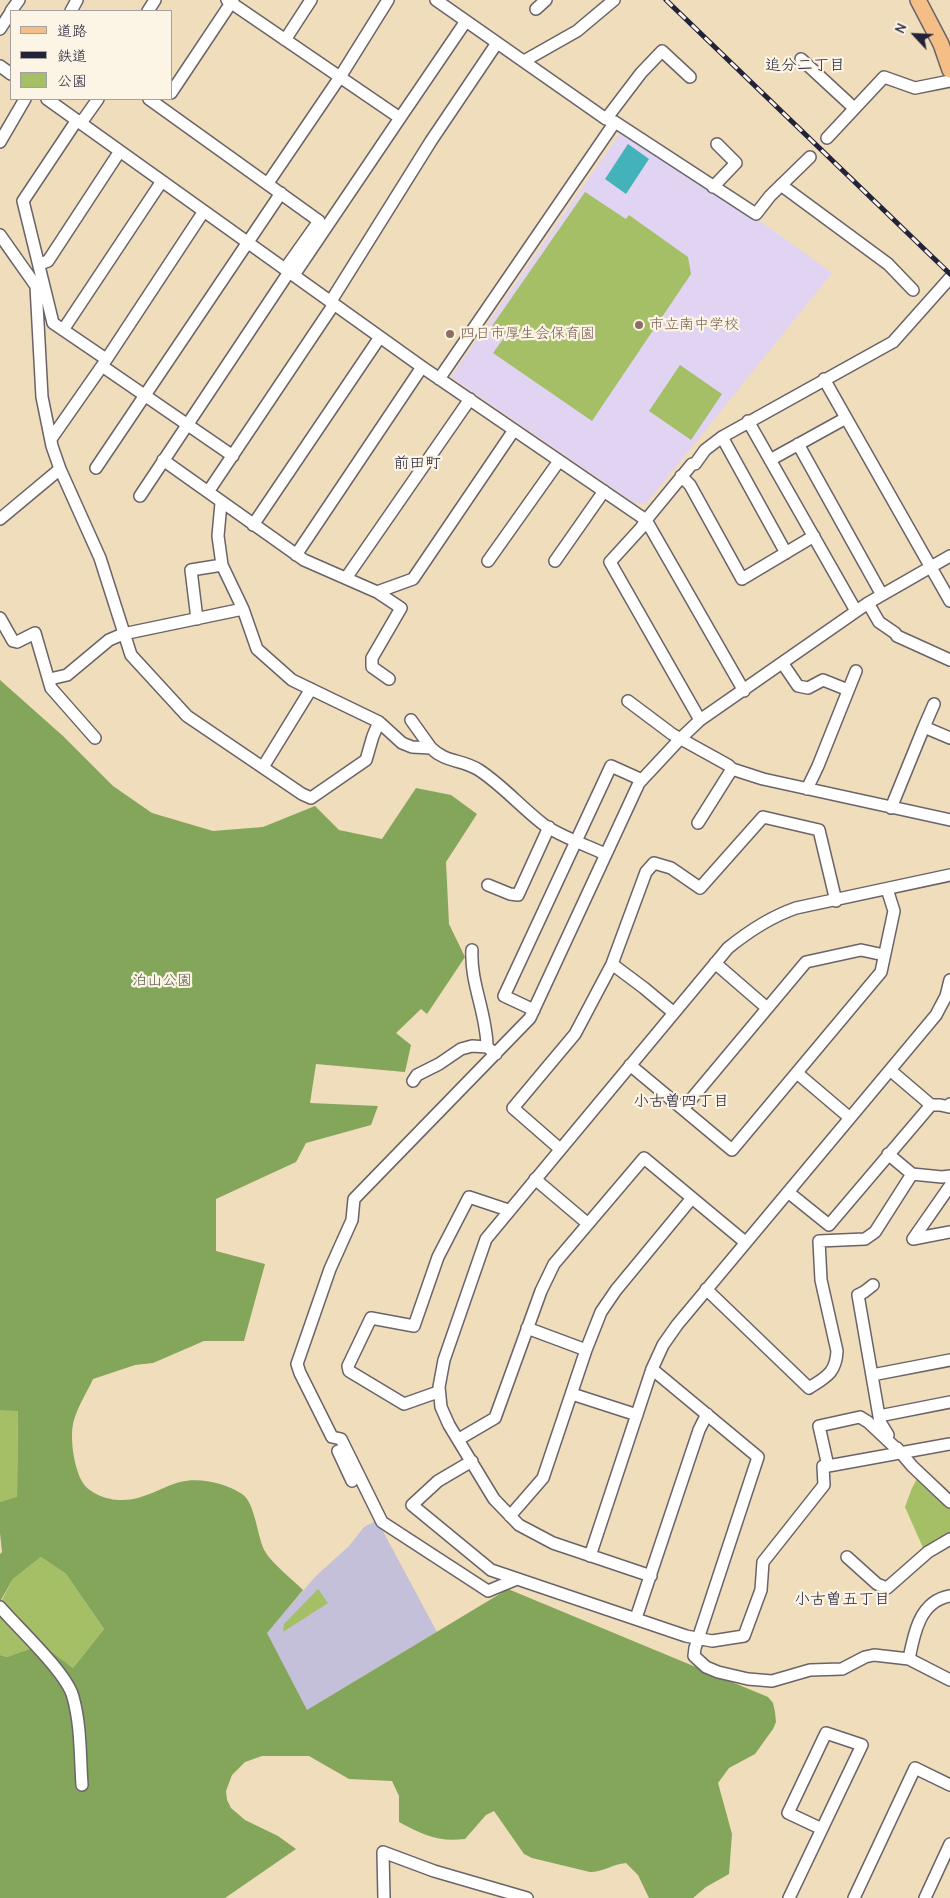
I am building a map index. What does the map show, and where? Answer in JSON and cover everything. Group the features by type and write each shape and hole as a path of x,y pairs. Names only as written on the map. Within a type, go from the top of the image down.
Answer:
{"main road":[{"path":"918,0 941,44 950,70"}],"street":[{"path":"285,40 311,0"},
{"path":"268,183 340,77 388,0"},
{"path":"436,0 611,121 756,214 781,185 810,157"},
{"path":"536,10 546,0"},
{"path":"524,61 577,31 614,0"},
{"path":"172,91 230,1 400,118"},
{"path":"0,29 10,13"},
{"path":"140,496 289,272 400,118 466,21"},
{"path":"208,492 332,303 431,141 497,43"},
{"path":"439,378 641,73 662,51 690,77"},
{"path":"801,59 854,108"},
{"path":"827,138 884,77 914,88 950,81"},
{"path":"0,142 24,100"},
{"path":"48,100 422,367 646,520 744,691"},
{"path":"97,100 79,122 23,201 53,323 145,395 233,456"},
{"path":"165,103 319,220 289,272"},
{"path":"713,187 736,163 717,144"},
{"path":"40,264 48,261 120,151"},
{"path":"63,330 162,181"},
{"path":"781,185 888,264 913,290"},
{"path":"96,468 281,193"},
{"path":"51,439 204,211"},
{"path":"0,235 36,286 42,397 52,446 60,469 100,558 131,655 187,716 235,750 311,798 366,760 379,722"},
{"path":"700,720 610,562 641,528 705,450 748,421 893,342 950,278"},
{"path":"253,525 380,337"},
{"path":"296,555 422,367"},
{"path":"824,379 950,601"},
{"path":"346,578 470,399"},
{"path":"770,460 846,418"},
{"path":"748,421 856,611"},
{"path":"376,592 413,579 514,430"},
{"path":"722,437 786,553"},
{"path":"798,444 882,595"},
{"path":"163,460 296,555 314,566 376,592 400,608 371,662 372,667 389,679"},
{"path":"488,561 559,461"},
{"path":"0,519 60,469"},
{"path":"682,476 690,485 742,579 814,536"},
{"path":"555,562 604,491"},
{"path":"221,503 218,536 222,565 243,609 257,649 292,680 379,722 402,743 412,747 431,748"},
{"path":"352,1481 296,1364 330,1269 352,1220 354,1200 530,1018 605,854 642,780 700,720 868,603 950,556"},
{"path":"197,619 191,570 222,565"},
{"path":"868,603 879,622 897,636 950,660"},
{"path":"50,680 67,675 109,640 123,634 243,609"},
{"path":"0,618 13,641 17,642 36,633 51,688 94,738"},
{"path":"783,664 798,686 808,688 823,680 848,690"},
{"path":"807,789 856,671"},
{"path":"263,767 311,689"},
{"path":"628,701 680,739 732,769 763,779 950,820"},
{"path":"891,808 934,704"},
{"path":"411,720 431,748 439,755 449,760 463,762 479,770 549,828 605,854"},
{"path":"924,728 950,738"},
{"path":"534,1010 504,996 576,840 611,766 642,780"},
{"path":"698,823 732,769"},
{"path":"560,1149 513,1108 575,1034 612,964 646,872 654,863 671,868 700,888 762,817 819,830 836,901"},
{"path":"488,885 510,894 518,894 549,828"},
{"path":"650,1576 553,1543 520,1525 494,1499 445,1416 438,1392 444,1360 486,1239 508,1210 715,963 728,948 750,930 781,913 796,908 836,901 950,875"},
{"path":"630,1065 732,1150 881,972 894,911 887,889"},
{"path":"472,950 471,967 485,1023 487,1047"},
{"path":"683,1109 806,962 860,950 884,955"},
{"path":"715,963 767,1008"},
{"path":"612,964 674,1013"},
{"path":"590,1556 652,1369 663,1345 706,1289 940,1010 950,980"},
{"path":"412,1081 417,1075 461,1049 472,1046 487,1047 496,1054"},
{"path":"890,1070 931,1105 949,1107 950,1104"},
{"path":"797,1073 850,1118"},
{"path":"788,1192 829,1225 931,1105"},
{"path":"888,1154 912,1174 950,1176"},
{"path":"459,1439 495,1418 541,1291 554,1264 644,1158 745,1242"},
{"path":"706,1289 809,1388 830,1374 836,1360 835,1340 821,1280 819,1241 865,1239 875,1232 912,1174"},
{"path":"535,1179 587,1223"},
{"path":"950,1186 912,1239 950,1232"},
{"path":"438,1392 404,1404 348,1371 348,1366 371,1318 414,1326 438,1257 469,1197 508,1210"},
{"path":"510,1516 543,1478 586,1350 601,1312 692,1198"},
{"path":"873,1285 858,1295 879,1416 882,1426 901,1453"},
{"path":"527,1328 586,1350"},
{"path":"872,1375 950,1360"},
{"path":"652,1369 758,1457 698,1638 694,1656 706,1667 748,1679 772,1681 810,1670 842,1669 865,1657 874,1655 909,1659 950,1680"},
{"path":"572,1394 637,1415"},
{"path":"879,1416 950,1402"},
{"path":"636,1618 699,1430 707,1414"},
{"path":"828,1466 820,1426 860,1417 868,1422 901,1453 950,1502"},
{"path":"332,1437 341,1439 382,1522 488,1591 517,1579"},
{"path":"472,1461 438,1481 412,1506 492,1570 712,1641 744,1636 760,1590 763,1562 824,1485 823,1466 950,1444"},
{"path":"939,1492 950,1488"},
{"path":"847,1558 878,1584 887,1588 928,1552 950,1539"},
{"path":"909,1659 913,1638 926,1609 939,1598 950,1596"},
{"path":"0,1607 63,1676 73,1696 78,1727 82,1786"},
{"path":"789,1898 822,1829 862,1745 826,1733 788,1813 822,1829"},
{"path":"854,1898 915,1768 950,1785"},
{"path":"925,1898 950,1844"},
{"path":"384,1898 383,1852 434,1871 527,1898"}],"shaded area":[{"name":"市立南中学校","path":"621,132 770,228 832,273 646,504 633,502 451,377"},
{"path":"377,1520 437,1632 307,1711 266,1633 316,1576 349,1546 364,1527"}],"green space":[{"path":"585,192 626,219 629,215 688,257 691,274 592,421 493,353 506,335 492,326"},
{"path":"680,365 722,394 691,440 649,411"},
{"name":"泊山公園","path":"0,680 63,736 113,786 152,813 213,831 263,827 315,806 339,830 382,839 416,788 451,795 477,814 446,862 449,924 465,957 427,1014 421,1009 396,1033 411,1045 405,1072 316,1064 310,1103 378,1106 371,1125 306,1143 296,1162 216,1199 216,1251 265,1264 244,1341 204,1341 153,1363 135,1365 93,1379 74,1420 72,1443 75,1461 77,1470 86,1487 101,1496 112,1499 138,1498 173,1484 196,1480 228,1487 242,1494 247,1499 266,1553 303,1590 267,1633 307,1710 508,1589 768,1697 773,1703 775,1712 776,1722 773,1729 755,1754 729,1768 718,1783 732,1834 729,1874 706,1887 693,1898 649,1898 638,1875 626,1863 590,1872 532,1858 524,1854 494,1811 486,1815 465,1839 455,1840 431,1836 399,1822 399,1796 392,1781 349,1779 309,1756 262,1756 245,1762 232,1775 226,1791 227,1800 231,1808 245,1820 278,1836 296,1849 225,1898 0,1898 0,1655 7,1657 42,1645 73,1668 104,1629 66,1574 41,1557 13,1579 0,1600 0,1554 2,1552 0,1502 17,1497 18,1411 0,1410"},
{"path":"0,1410 18,1410 17,1498 0,1502"},
{"path":"919,1475 950,1506 950,1536 924,1550 905,1507"},
{"path":"41,1557 66,1574 104,1629 73,1668 42,1646 7,1657 0,1655 0,1600 2,1600 13,1579"},
{"path":"318,1589 328,1603 283,1632 284,1624"}],"water":[{"path":"628,144 649,159 626,194 605,179"}],"railway":[{"path":"666,0 950,274"}],"place":[{"name":"市立南中学校","path":"639,325"},
{"name":"四日市厚生会保育園","path":"450,334"}],"district":[{"name":"追分二丁目","path":"805,65"},
{"name":"前田町","path":"417,463"},
{"name":"小古曽四丁目","path":"681,1101"},
{"name":"小古曽五丁目","path":"842,1599"}]}
